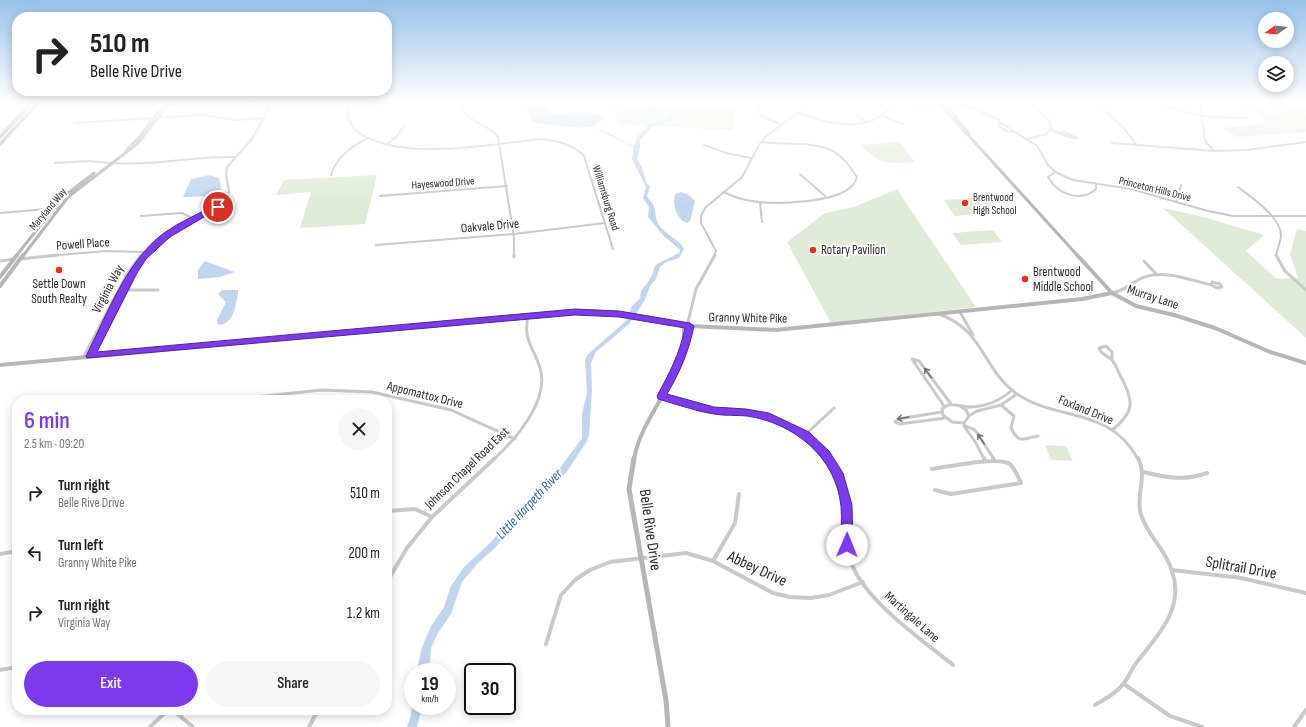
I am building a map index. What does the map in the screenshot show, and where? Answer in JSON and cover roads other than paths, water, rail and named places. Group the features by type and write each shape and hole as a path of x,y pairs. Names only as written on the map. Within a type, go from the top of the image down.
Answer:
{"main road":[{"name":"Maryland Way","path":"0,278 52,209 76,186 111,163 139,137"},
{"name":"Maryland Way","path":"0,286 58,208 80,186 143,137"},
{"name":"Murray Lane","path":"969,137 1112,293 1133,304 1215,328 1274,354 1306,363"},
{"name":"Murray Lane","path":"971,137 978,147"},
{"path":"14,259 20,259"},
{"name":"Granny White Pike","path":"0,364 575,312 619,314 687,326 776,330 1088,299 1112,293"},
{"name":"Belle Rive Drive","path":"668,727 666,700 629,489 635,454 645,424 675,373 684,346 687,343 687,326"}],"street":[{"name":"Virginia Way","path":"84,356 130,268 143,252 173,227 222,203 229,192 226,169 253,137"},
{"path":"386,145 396,137"},
{"path":"497,137 500,144 514,234 514,257"},
{"path":"687,326 696,289 714,258 716,251 714,244 704,230 701,216 711,201 742,177 751,158 765,137"},
{"name":"Princeton Hills Drive","path":"1024,137 1037,146 1048,165 1055,172 1073,180 1131,189 1233,216 1250,218 1272,216 1306,216"},
{"path":"1027,139 1035,137"},
{"path":"1130,137 1136,144"},
{"path":"1204,137 1205,141 1214,151"},
{"name":"Williamsburg Road","path":"368,138 386,145 426,149 500,144 542,139 561,142 576,148 584,156 614,249"},
{"path":"331,175 333,168 348,149 368,138"},
{"path":"723,192 745,200 760,203 807,202 853,186 857,180 857,176 835,152 818,146 776,145 762,142"},
{"path":"1112,143 1136,144 1194,151 1214,151 1247,150 1306,142"},
{"path":"704,145 726,153 751,158"},
{"path":"55,163 87,161 143,164 208,156 235,157"},
{"path":"1055,172 1048,177 1050,184 1063,192 1076,195 1090,194 1096,190 1096,184"},
{"path":"800,174 825,196"},
{"path":"1176,202 1181,185"},
{"name":"Hayeswood Drive","path":"380,196 507,186"},
{"path":"1238,187 1272,216 1281,230 1276,257 1280,266 1306,290"},
{"path":"760,203 762,222"},
{"path":"0,213 58,208"},
{"path":"141,216 182,213 192,218"},
{"name":"Virginia Way","path":"90,356 137,265 148,252 167,235 192,218"},
{"name":"Oakvale Drive","path":"376,245 514,234 605,223"},
{"name":"Powell Place","path":"20,259 106,251 148,252"},
{"path":"0,260 14,259"},
{"path":"1144,261 1157,275"},
{"path":"1112,293 1125,290 1141,278 1157,275 1170,275 1211,285"},
{"path":"118,291 158,290"},
{"name":"Foxland Drive","path":"960,312 968,324 973,337"},
{"name":"Foxland Drive","path":"954,313 962,325"},
{"name":"Foxland Drive","path":"939,314 956,319 962,325 973,337 1003,380 1017,394 1092,421 1112,430 1133,450 1144,472"},
{"name":"Johnson Chapel Road East","path":"392,574 407,548 432,517 515,439 536,408 542,383 540,365 526,334 528,316"},
{"path":"1112,360 1112,352 1110,349 1106,346 1099,348 1112,360 1128,388 1132,400 1130,412 1123,422 1112,430"},
{"path":"944,406 912,359 919,361 951,404"},
{"name":"Appomattox Drive","path":"273,395 322,390 372,392 385,395"},
{"path":"944,406 951,404 973,407 986,404 1000,398 1012,390"},
{"path":"963,423 969,416 977,411 1001,405 1017,394"},
{"name":"Martingale Lane","path":"661,396 714,411 746,412 769,417 805,435 825,454 838,473 846,505 847,545 851,564 862,582 892,615 953,665"},
{"name":"Appomattox Drive","path":"392,397 451,410 515,439"},
{"path":"1001,405 1014,416 1011,428 1016,438 1020,440 1038,436"},
{"path":"944,406 942,412 945,418 952,422 963,423 965,426 975,430 994,460"},
{"path":"960,406 966,410 969,416"},
{"path":"805,435 834,408"},
{"path":"942,412 898,418 895,422 900,424 945,418"},
{"path":"963,423 976,443 985,461"},
{"path":"932,469 994,460 1008,463 1017,473 1021,483 1017,485 952,494 935,490"},
{"path":"1095,705 1112,695 1124,684 1130,672 1165,626 1172,612 1175,600 1172,570 1155,544 1141,513 1139,502 1144,472 1169,478 1185,479 1207,473"},
{"path":"713,561 734,523 739,494"},
{"path":"392,511 415,509 432,517"},
{"path":"0,554 12,552"},
{"name":"Abbey Drive","path":"546,644 560,595 575,580 590,570 610,562 686,553 713,561 773,593 790,597 811,598 829,595 862,582"},
{"name":"Splitrail Drive","path":"1172,570 1241,578 1306,593"},
{"path":"0,670 12,668"},
{"path":"1124,684 1170,716 1202,727"},
{"path":"1294,727 1306,710"},
{"path":"150,727 163,715"},
{"path":"178,715 193,727"},
{"path":"309,727 315,715"}],"water":[{"path":"637,137 643,137 640,140 640,148 637,159 642,167 646,182 650,187 647,196 655,209 658,223 665,232 679,242 684,249 679,258 666,262 660,267 656,279 650,286 645,300 629,324 596,352 591,363 592,390 589,435 587,441 566,473 526,510 496,547 477,564 462,582 451,614 438,633 431,648 430,663 419,663 421,650 431,626 444,607 450,588 464,567 492,541 509,520 549,483 582,438 582,413 587,393 585,361 587,355 627,320 632,306 640,298 641,291 653,275 654,268 657,264 679,253 680,250 663,235 648,217 649,207 643,198 646,187 632,159 634,147 626,143 634,146"},
{"path":"209,175 219,178 221,188 218,193 203,196 183,197 191,179"},
{"path":"681,192 689,195 695,201 690,221 687,223 680,219 674,202 675,194"},
{"path":"205,261 235,272 220,277 198,279 198,270"},
{"path":"222,290 238,290 238,293 234,312 225,324 220,325 217,323 217,320 226,302 218,294"},
{"path":"411,715 420,715 417,727 407,727"}],"waterway":[{"path":"615,137 624,142"},
{"name":"Little Harpeth River","path":"664,236 670,240"},
{"name":"Little Harpeth River","path":"650,280 654,272"}],"place":[{"name":"Brentwood High School","path":"965,203"},
{"name":"Rotary Pavilion","path":"813,250"},
{"name":"Settle Down South Realty","path":"59,270"},
{"name":"Brentwood Middle School","path":"1025,279"}]}
